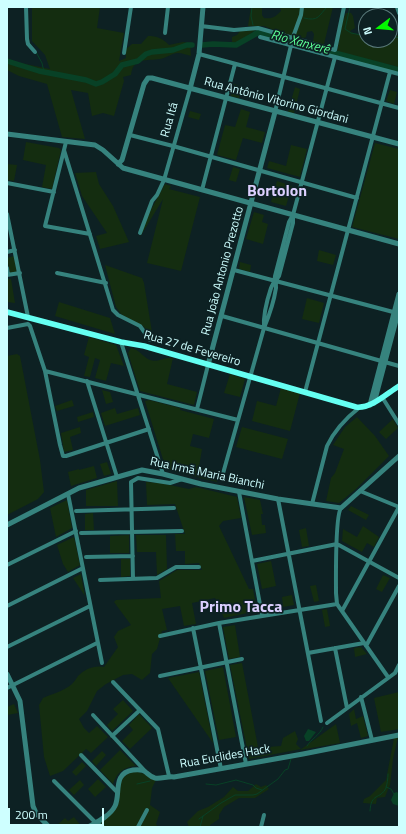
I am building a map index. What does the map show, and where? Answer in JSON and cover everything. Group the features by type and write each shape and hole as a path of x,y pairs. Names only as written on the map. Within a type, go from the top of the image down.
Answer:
{"main road":[{"name":"Rua 27 de Fevereiro","path":"7,312 121,342 144,346 208,366 360,407 372,404"},
{"path":"372,404 399,386"}],"street":[{"path":"26,7 28,44 35,52"},
{"path":"124,53 131,7"},
{"path":"166,33 168,7"},
{"name":"Rua Itá","path":"140,233 152,201 157,195 164,180 190,89 199,54 203,7"},
{"name":"Rua João Antonio Prezotto","path":"197,409 285,78 302,7"},
{"path":"260,37 335,50 344,7"},
{"path":"398,7 399,13"},
{"path":"201,26 234,30 258,28 335,57 399,74"},
{"path":"199,54 399,108"},
{"path":"222,477 264,328 264,320 271,298 275,276 288,234 289,222 293,216 335,57"},
{"path":"202,190 235,64"},
{"path":"305,392 390,72"},
{"name":"Rua Antônio Vitorino Giordani","path":"130,135 144,84 148,78 399,144"},
{"path":"7,134 94,145 103,150 123,168 399,244"},
{"path":"118,164 122,160 130,135 211,156 357,198"},
{"path":"66,142 45,226 90,234"},
{"path":"64,150 115,312 140,326 150,340"},
{"path":"7,183 54,192"},
{"path":"7,214 28,317"},
{"path":"7,252 15,250"},
{"path":"7,268 8,275 20,273"},
{"path":"234,270 330,296 397,312"},
{"path":"57,273 106,283"},
{"path":"372,404 397,312 399,294"},
{"path":"222,316 318,342 383,363 399,366"},
{"path":"30,329 34,320"},
{"path":"7,328 28,324 45,371 63,456 149,429"},
{"path":"121,342 163,474"},
{"path":"45,371 238,420"},
{"path":"87,382 117,477"},
{"path":"382,397 399,424"},
{"path":"312,504 327,446 346,418 360,407"},
{"path":"388,677 337,604 338,517 341,508 399,456"},
{"name":"Rua Irmã Maria Bianchi","path":"7,525 79,488 142,470 240,492 341,508"},
{"path":"133,579 131,482 134,479 144,478 170,483 182,479"},
{"path":"342,611 399,507 360,491"},
{"path":"240,492 262,615"},
{"path":"68,494 102,662"},
{"path":"278,499 321,721"},
{"path":"76,511 174,508"},
{"path":"7,565 76,531"},
{"path":"81,533 182,531"},
{"path":"252,560 337,544 399,578"},
{"path":"86,557 133,556"},
{"path":"100,580 157,578 176,567 199,567"},
{"path":"7,606 82,568"},
{"path":"365,644 399,586"},
{"path":"160,636 262,615 337,604"},
{"path":"7,647 90,606"},
{"path":"219,623 246,764"},
{"path":"193,628 221,768"},
{"path":"7,688 97,643"},
{"path":"308,653 365,644"},
{"path":"335,648 347,708"},
{"path":"160,676 242,660"},
{"path":"327,724 395,672 399,665"},
{"path":"7,674 20,702 33,806 36,813 49,827"},
{"path":"113,682 158,729 168,776"},
{"path":"361,697 372,740"},
{"path":"112,736 140,710"},
{"path":"92,715 145,771"},
{"name":"Rua Euclides Hack","path":"88,827 96,823 113,809 117,801 117,792 120,780 125,774 134,770 145,771 154,778 177,776 399,735"},
{"path":"81,756 117,792"},
{"path":"54,781 96,823 103,827"},
{"path":"138,827 147,810"},
{"path":"261,827 264,815"}],"shaded area":[{"path":"32,7 100,7 97,28 124,33 119,61 126,58 126,49 132,44 141,44 148,36 159,38 169,45 183,42 190,43 191,56 176,53 155,60 141,61 135,65 132,69 131,75 123,77 124,81 114,116 103,113 92,116 88,93 71,90 85,139 62,137 47,84 19,76 7,70 7,58 16,62 50,69 45,55 32,41"},
{"path":"251,7 262,7 262,15 264,18 272,18 281,11 280,7 333,7 324,44 322,45 313,42 314,34 312,31 307,32 306,37 304,38 282,33 264,26 248,26"},
{"path":"346,13 351,13 355,28 350,31 358,35 358,48 398,48 399,36 399,67 337,52 342,23"},
{"path":"257,29 239,42 232,42 232,37 237,35 240,31"},
{"path":"234,84 242,87 239,98 231,96"},
{"path":"295,87 300,89 294,113 288,112"},
{"path":"390,90 397,92 394,104 386,101"},
{"path":"241,109 250,112 246,127 265,132 262,143 243,138 236,160 217,155 225,125 235,127"},
{"path":"190,111 201,114 199,120 188,117"},
{"path":"26,142 59,148 61,150 52,189 42,187 46,165 23,160"},
{"path":"375,143 399,149 399,239 352,227"},
{"path":"291,145 307,149 300,177 267,168 269,161 286,166"},
{"path":"7,164 17,165 14,181 8,180"},
{"path":"233,167 240,169 236,182 229,180"},
{"path":"96,172 99,184 113,206 129,242 100,249 96,236 107,233 82,196 75,173"},
{"path":"277,181 292,186 286,206 271,202"},
{"path":"165,184 171,186 169,189 200,197 181,271 147,263 163,199 140,237 147,217"},
{"path":"254,212 264,215 262,222 268,224 263,244 246,239"},
{"path":"319,250 336,255 333,265 317,261"},
{"path":"14,256 17,273 10,274 7,258"},
{"path":"240,262 251,265 250,272 239,269"},
{"path":"105,265 142,278 152,332 149,333 143,326 121,314 116,307"},
{"path":"7,279 11,279 15,303 7,302"},
{"path":"307,298 324,303 319,323 302,319"},
{"path":"59,302 110,318 115,334 55,316"},
{"path":"89,337 116,345 124,366 111,363 106,381 95,378 100,360 95,358 90,377 84,376 89,357 84,355"},
{"path":"131,348 153,361 173,358 167,384 197,392 194,405 140,391 128,353"},
{"path":"17,354 20,356 40,460 44,492 38,499 7,515 7,356"},
{"path":"230,374 245,379 240,397 224,393"},
{"path":"281,388 300,393 290,431 252,421 257,401 276,406"},
{"path":"102,390 110,392 113,402 106,404"},
{"path":"72,400 74,406 57,411 55,406"},
{"path":"149,400 214,419 209,438 193,434 190,446 202,449 199,467 219,472 217,482 166,469 145,401"},
{"path":"115,408 117,414 138,408 140,415 105,426 101,413"},
{"path":"93,412 94,417 78,422 77,417"},
{"path":"357,417 375,436 389,456 356,489 339,503 326,501 331,478 335,473 344,449 333,445 345,427"},
{"path":"393,419 398,428 386,439 379,432"},
{"path":"80,427 81,433 70,437 73,450 64,452 61,433"},
{"path":"242,427 288,439 282,459 236,447"},
{"path":"107,462 111,474 104,476 100,464"},
{"path":"94,466 97,478 71,486 68,472"},
{"path":"117,481 118,506 86,506 86,490"},
{"path":"146,482 160,483 189,489 196,487 237,497 241,518 223,521 219,526 249,589 253,589 257,611 224,618 215,598 192,603 196,624 184,626 180,606 162,609 167,630 162,631 157,649 152,654 150,673 142,680 132,674 123,675 106,684 97,691 87,711 79,719 89,733 97,726 108,737 91,753 86,749 63,771 50,776 44,757 39,705 43,698 69,686 84,671 93,667 104,667 118,647 114,637 118,631 131,625 114,602 116,600 161,598 159,581 177,570 202,570 199,563 185,564 185,551 176,551 175,534 185,534 175,504 147,505"},
{"path":"244,497 260,500 263,514 261,514 262,525 265,525 266,533 252,535"},
{"path":"67,500 72,528 56,537 50,508"},
{"path":"351,506 369,515 366,520 348,510"},
{"path":"93,513 94,530 85,530 85,514"},
{"path":"363,526 379,537 374,547 367,543 362,552 342,541 343,529 357,537"},
{"path":"306,528 309,546 302,547 299,530"},
{"path":"129,535 129,553 110,553 110,536"},
{"path":"136,535 166,535 167,569 157,575 156,552 137,552"},
{"path":"74,537 80,565 68,572 63,564 57,545"},
{"path":"121,559 130,559 130,576 121,577"},
{"path":"271,561 276,586 262,589 257,564"},
{"path":"81,575 85,596 73,578"},
{"path":"383,575 390,578 382,592 376,589"},
{"path":"316,585 319,601 314,602 310,586"},
{"path":"292,595 294,605 283,607 282,597"},
{"path":"327,609 330,626 325,627 322,610"},
{"path":"235,625 240,657 229,659 223,627"},
{"path":"361,647 367,654 355,657 354,648"},
{"path":"242,663 258,747 263,749 281,746 283,738 295,731 298,739 296,744 301,749 249,759 230,665"},
{"path":"223,667 236,737 219,740 205,671"},
{"path":"199,672 213,743 168,678"},
{"path":"399,692 399,729 381,732 374,698"},
{"path":"123,700 133,711 112,731 107,725 118,714 113,709"},
{"path":"14,704 18,713 7,715 7,707"},
{"path":"354,709 356,719 363,716 368,736 361,738 357,723 351,726 349,714"},
{"path":"139,714 152,728 130,749 122,741 133,730 129,725"},
{"path":"336,724 340,743 300,750"},
{"path":"308,729 316,732 309,741 306,741 304,736"},
{"path":"398,737 393,759 390,785 385,797 377,798 376,804 363,803 364,799 370,796 386,780 394,738"},
{"path":"120,750 136,766 125,769 119,773 113,784 100,770"},
{"path":"102,751 106,755 96,766 92,761"},
{"path":"82,762 86,766 76,776 72,772"},
{"path":"135,771 157,778 152,788 150,805 160,812 156,824 158,827 92,827 114,809 122,778"},
{"path":"98,779 106,787 95,797 88,789"},
{"path":"80,780 84,785 74,795 69,790"},
{"path":"256,784 261,787 266,785 269,789 255,798 239,798 224,807 219,815 219,819 210,825 210,827 189,827 187,822 198,811 208,807 224,797 233,787 238,791 248,791"},
{"path":"397,792 399,794 399,806 393,804 391,800 394,793"},
{"path":"74,817 81,826 55,827 65,818 68,821"}],"waterway":[{"path":"252,7 251,16 253,25"},
{"path":"304,18 316,18 327,7"},
{"path":"350,7 345,29 351,33 358,34"},
{"name":"Rio Xanxerê","path":"202,45 236,45 259,32 399,70"},
{"name":"Rio Xanxerê","path":"7,61 39,71 86,80 96,84 115,74 122,65 138,61 146,54 173,50 187,45 192,45"},
{"path":"36,52 42,63 44,72"},
{"path":"307,746 323,727"},
{"path":"199,819 235,795 257,794 278,779 285,770 288,769 291,759"},
{"path":"370,811 372,801 384,792 386,788 388,774"},
{"path":"206,784 216,785 236,780 253,785 262,790"},
{"path":"137,784 150,781"},
{"path":"386,787 391,789 394,794"},
{"path":"200,827 203,816"}],"district":[{"name":"Bortolon","path":"277,192"},
{"name":"Primo Tacca","path":"241,608"}]}
